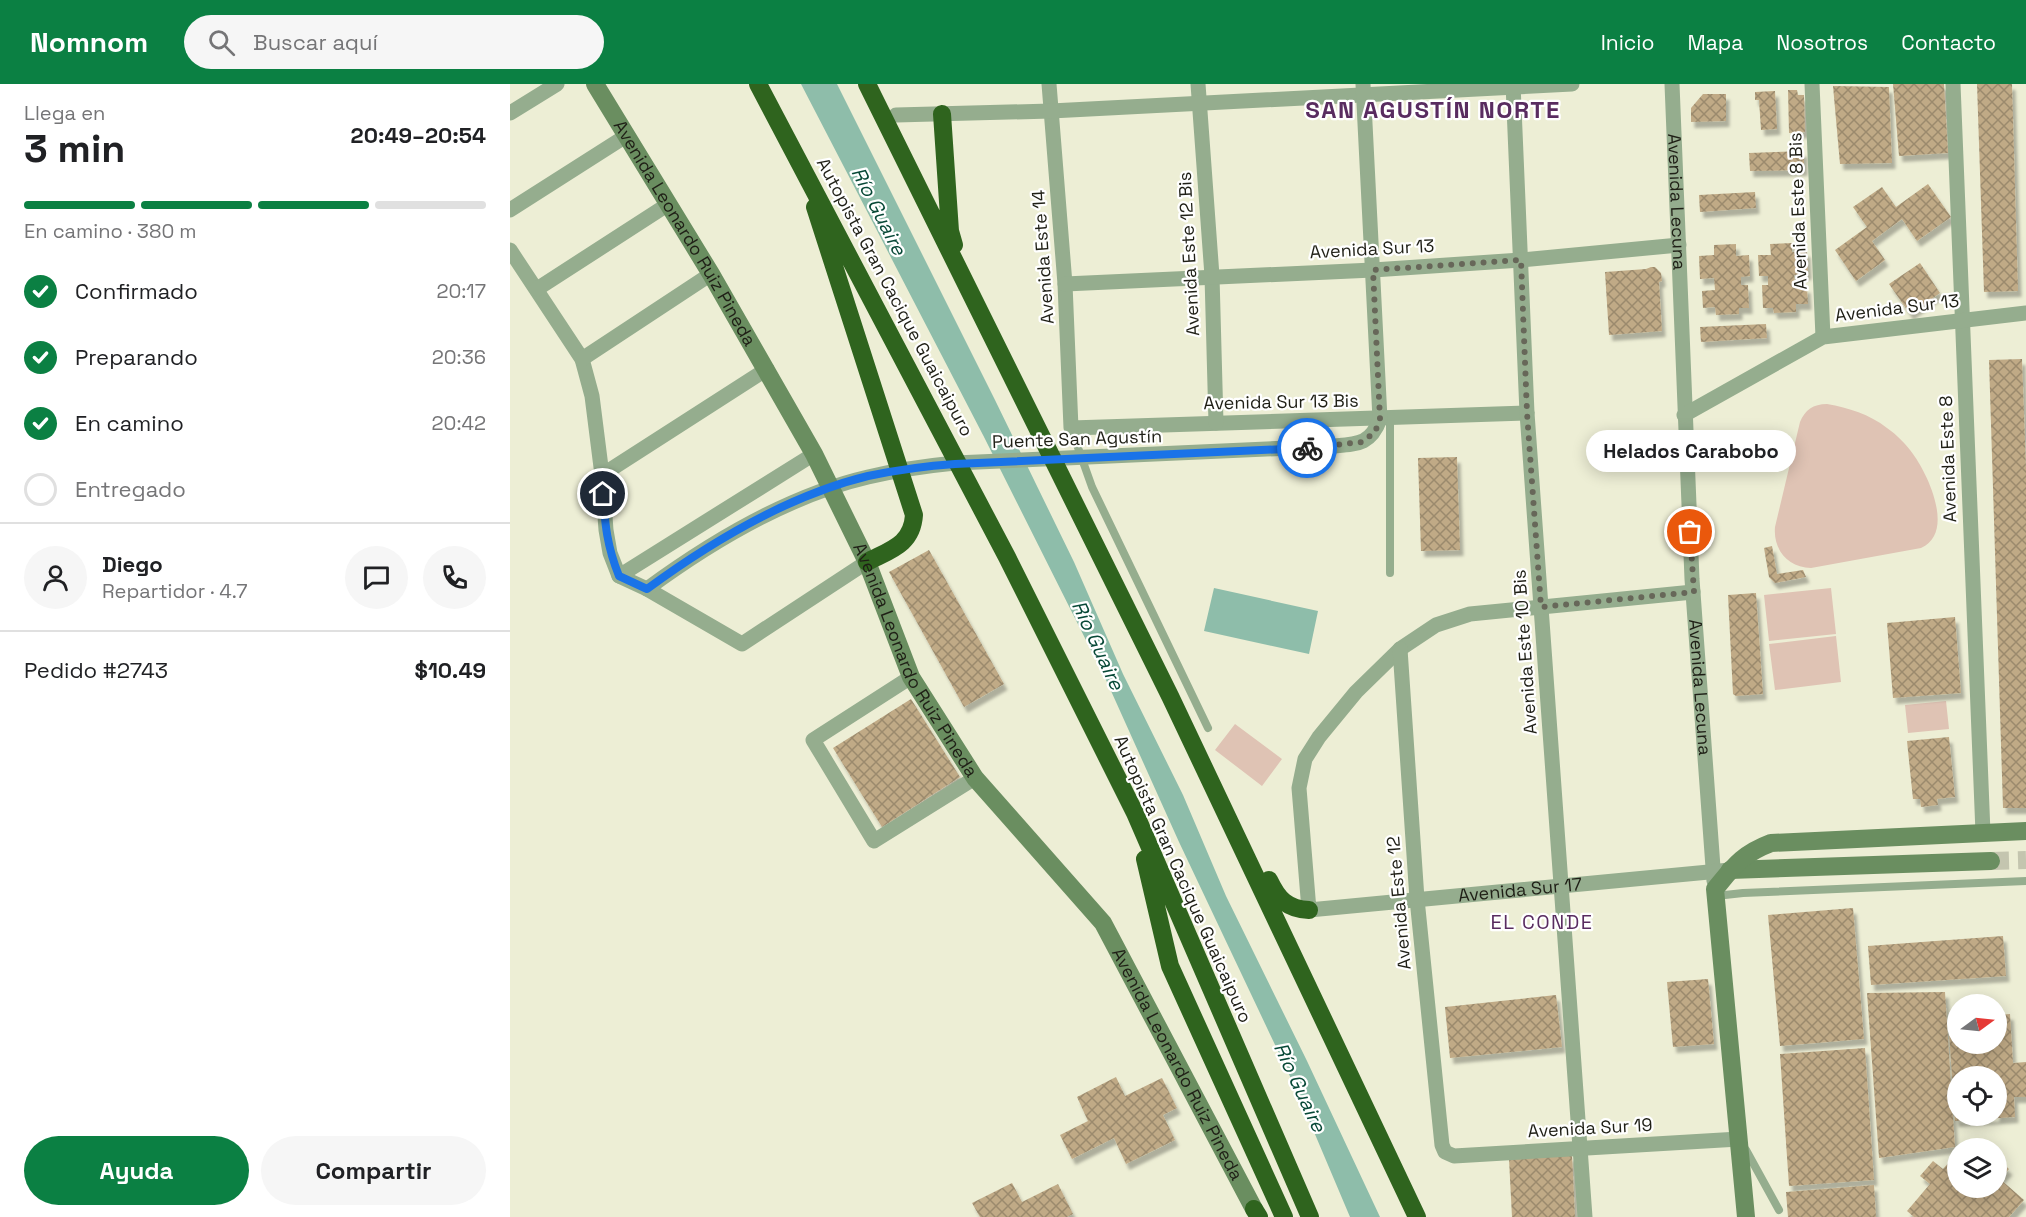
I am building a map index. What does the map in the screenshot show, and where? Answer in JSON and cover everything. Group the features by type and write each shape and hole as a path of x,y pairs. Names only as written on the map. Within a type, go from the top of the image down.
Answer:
{"highway":[{"name":"Autopista Gran Cacique Guaicaipuro","path":"758,84 1007,557 1135,813 1310,1217"},
{"path":"867,84 1170,696 1417,1217"},
{"path":"942,114 950,231 966,287"},
{"path":"800,160 914,515 914,525 905,541 867,562"},
{"path":"1170,696 1244,830 1275,893 1286,905 1297,910 1309,910"},
{"path":"1135,813 1170,966 1284,1217"}],"street":[{"path":"510,114 557,84"},
{"name":"Avenida Leonardo Ruiz Pineda","path":"595,84 711,274 814,454 867,562 911,677 975,778 1102,922 1257,1214"},
{"name":"Avenida Este 14","path":"1049,84 1065,284 1071,428"},
{"name":"Avenida Este 12 Bis","path":"1198,84 1212,276 1216,423"},
{"path":"896,115 1051,111 1199,103 1363,89 1572,84"},
{"name":"Avenida Lecuna","path":"1672,84 1684,415 1694,592 1746,1217"},
{"name":"Avenida Este 8 Bis","path":"1812,84 1823,337"},
{"name":"Avenida Este 8","path":"1953,84 1983,833"},
{"name":"Avenida Este 10 Bis","path":"1513,86 1527,413 1585,1217"},
{"path":"1363,89 1373,270 1385,419"},
{"path":"510,210 626,136"},
{"path":"537,289 667,205"},
{"name":"Avenida Sur 13","path":"1065,284 1373,270 1521,260 1679,245"},
{"path":"510,250 582,358 592,396 606,531 610,553 619,576 647,589 742,644 867,562"},
{"path":"582,358 711,274"},
{"name":"Avenida Sur 13","path":"1684,415 1823,337 2026,313"},
{"path":"602,475 767,369"},
{"name":"Avenida Sur 13 Bis","path":"1071,428 1527,413"},
{"name":"Puente San Agustín","path":"647,589 680,564 759,519 826,489 866,477 912,467 955,464 1334,446 1362,442 1375,432 1385,419"},
{"path":"619,576 814,454"},
{"path":"1309,910 1299,788 1305,759 1319,737 1356,692 1400,650 1436,625 1470,614 1694,592"},
{"name":"Avenida Este 12","path":"1400,650 1416,899 1442,1145 1445,1152"},
{"path":"911,677 813,740 873,841 975,778"},
{"path":"1718,882 1741,858 1771,843 2026,831"},
{"path":"1756,869 1771,843"},
{"name":"Avenida Sur 17","path":"1309,910 1561,886 1718,882 1756,869 1991,861"},
{"name":"Avenida Sur 19","path":"1445,1152 1454,1156 1739,1139"}],"lane":[{"path":"1385,419 1390,573"},
{"path":"1071,428 1092,487 1208,728"},
{"path":"1718,882 1743,893 2026,881"},
{"path":"1739,1139 1779,1210"}],"shaded area":[{"path":"1827,404 1873,419 1898,437 1913,454 1932,489 1936,504 1938,517 1931,541 1921,548 1811,568 1789,561 1779,550 1775,527 1800,422 1810,408"},
{"path":"1831,588 1836,634 1769,641 1764,595"},
{"path":"1836,636 1841,682 1775,690 1769,644"},
{"path":"1946,701 1949,729 1908,733 1905,705"},
{"path":"1235,724 1282,759 1262,786 1215,750"}],"water":[{"name":"Río Guaire","path":"801,84 837,84 1074,562 1123,674 1183,795 1226,896 1380,1217 1350,1217 1295,1087 1179,842 1107,682 983,435"},
{"path":"1214,588 1318,611 1309,654 1204,631"}],"building":[{"path":"1893,84 1944,84 1948,153 1899,156"},
{"path":"1977,84 2012,84 2018,291 1984,292"},
{"path":"1833,86 1889,87 1892,163 1840,164"},
{"path":"1788,90 1797,90 1798,95 1804,95 1805,132 1789,133"},
{"path":"1775,91 1777,129 1761,130 1759,100 1755,100 1755,92"},
{"path":"1703,94 1726,94 1726,121 1691,122 1691,108"},
{"path":"1804,151 1804,170 1750,171 1749,153"},
{"path":"1928,184 1951,217 1917,241 1902,219 1872,241 1885,260 1856,281 1835,250 1867,227 1853,207 1882,187 1896,207"},
{"path":"1755,192 1756,208 1700,212 1699,195"},
{"path":"1792,243 1792,252 1807,251 1808,274 1794,275 1795,287 1807,287 1808,304 1796,304 1796,312 1774,313 1773,308 1763,308 1762,285 1768,285 1768,276 1759,276 1758,255 1771,255 1770,244"},
{"path":"1736,244 1736,256 1749,255 1750,276 1741,277 1741,285 1748,285 1749,308 1739,308 1739,314 1716,315 1715,307 1703,308 1702,291 1715,290 1714,278 1700,279 1699,256 1714,255 1714,245"},
{"path":"1920,263 1940,293 1910,314 1889,284"},
{"path":"1655,267 1661,273 1662,281 1659,282 1662,331 1609,335 1605,272"},
{"path":"1766,324 1767,338 1701,342 1700,327"},
{"path":"2022,359 2026,469 2026,808 2003,808 1989,360"},
{"path":"1457,457 1460,550 1421,551 1418,458"},
{"path":"1772,546 1777,574 1803,570 1806,577 1775,583 1769,577 1764,548"},
{"path":"929,550 1004,684 964,707 889,572"},
{"path":"1756,593 1763,694 1736,696 1733,694 1728,595"},
{"path":"1955,617 1961,693 1893,698 1887,623"},
{"path":"911,699 960,777 882,827 833,748"},
{"path":"1949,737 1955,797 1937,799 1938,805 1921,807 1920,799 1913,799 1907,741"},
{"path":"1853,908 1864,1039 1780,1046 1768,915"},
{"path":"2003,936 2006,976 1871,985 1868,946"},
{"path":"1708,979 1714,1044 1673,1047 1667,982"},
{"path":"1945,992 1947,1054 1949,1054 1950,1066 1947,1066 1947,1126 1954,1126 1954,1138 1947,1138 1947,1148 1879,1158 1867,993"},
{"path":"1556,995 1562,1047 1450,1058 1445,1007"},
{"path":"2007,1014 2010,1014 2013,1063 2026,1062 2026,1097 2014,1097 2015,1117 2007,1118 2007,1066 1951,1066 1950,1054 2007,1054"},
{"path":"1865,1048 1874,1180 1789,1186 1780,1054"},
{"path":"1116,1077 1125,1096 1162,1078 1177,1108 1163,1115 1175,1140 1126,1164 1114,1138 1072,1159 1060,1135 1088,1121 1077,1097"},
{"path":"1572,1155 1575,1217 1512,1217 1509,1159"},
{"path":"1933,1161 1943,1169 1947,1164 1947,1198 2007,1198 2007,1185 2024,1200 2009,1217 1914,1217 1907,1211 1930,1184 1920,1176"},
{"path":"1012,1183 1022,1202 1058,1184 1073,1214 1067,1217 980,1217 972,1203"},
{"path":"1874,1185 1876,1217 1788,1217 1786,1192"}],"tunnel":[{"path":"1991,861 2026,860"}],"way so far":[{"path":"1307,448 1362,442 1375,432 1380,419 1373,270 1521,260 1527,413 1541,607 1694,592 1690,532"}],"place":[{"name":"Helados Carabobo","path":"1690,532"}],"district":[{"name":"SAN AGUSTÍN NORTE","path":"1433,110"},
{"name":"EL CONDE","path":"1542,922"}],"route":[{"path":"603,494 610,553 619,576 647,589 680,564 759,519 787,506 826,489 912,467 1307,448"}]}
